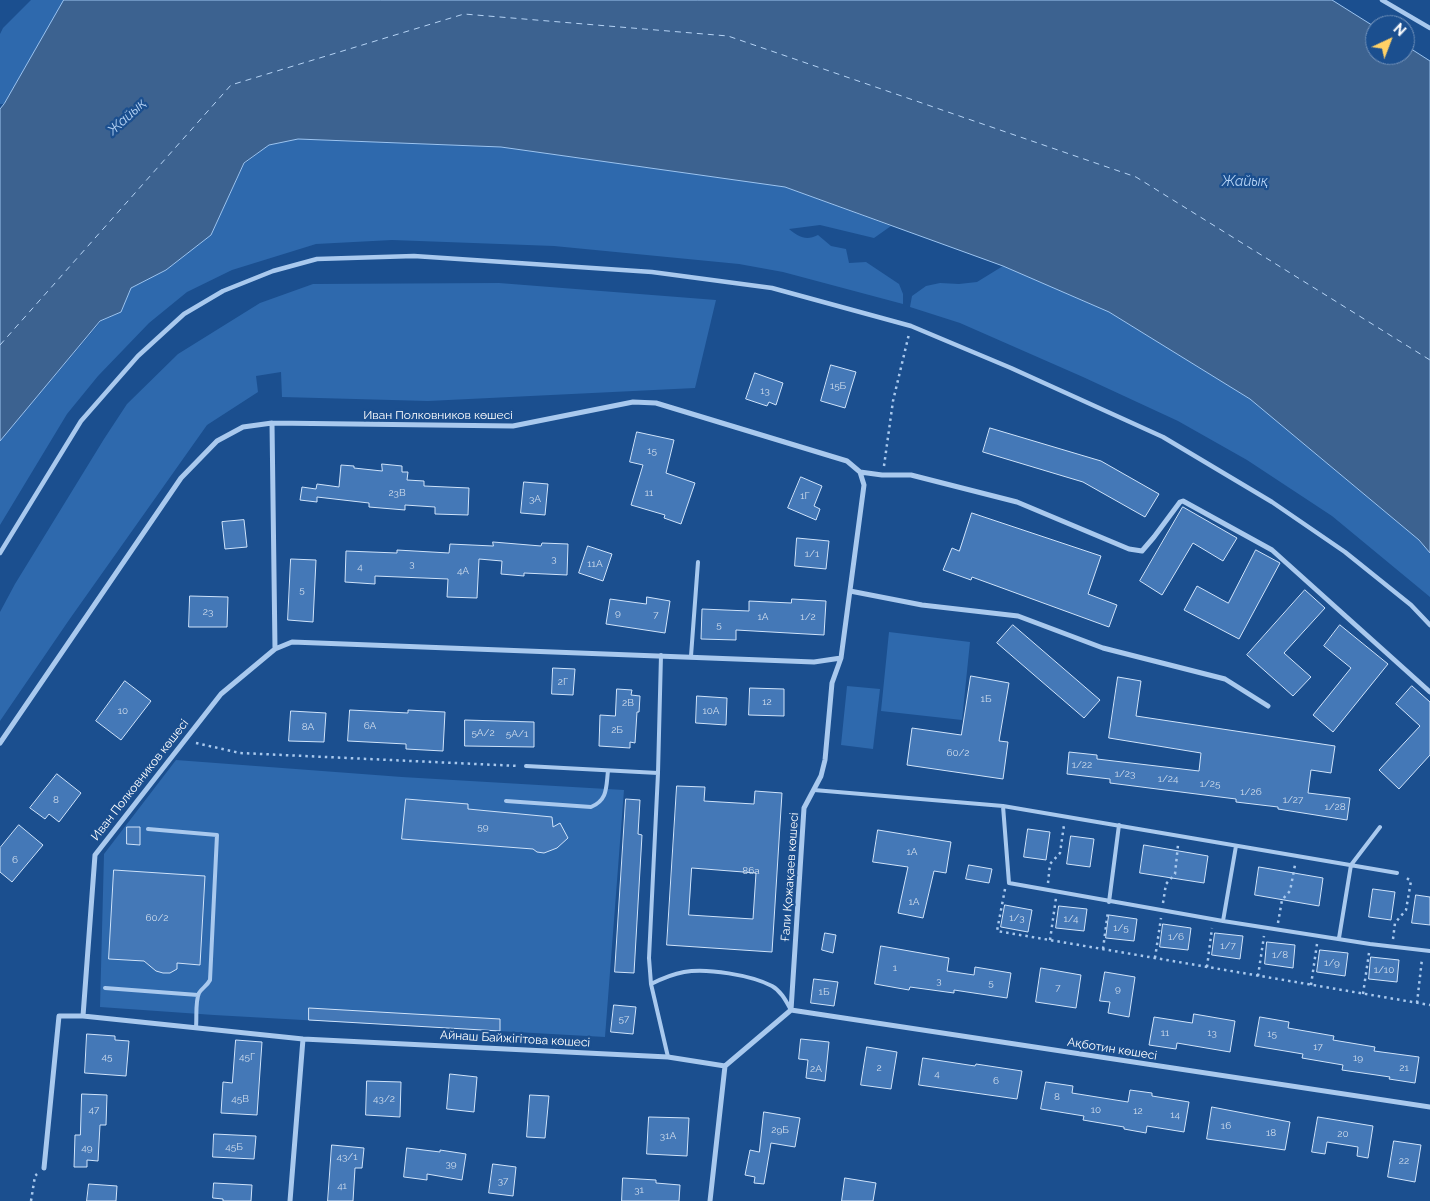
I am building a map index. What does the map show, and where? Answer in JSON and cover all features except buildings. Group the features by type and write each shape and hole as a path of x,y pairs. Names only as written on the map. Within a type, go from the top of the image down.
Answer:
{"street":[{"path":"1382,0 1430,28"},
{"path":"0,553 81,421 138,356 184,314 223,291 273,271 317,259 414,256 652,272 772,288 911,326 1011,368 1163,437 1272,502 1345,552 1411,605 1430,625"},
{"name":"Иван Полковников көшесі","path":"0,743 182,478 217,441 242,427 272,423 513,426 633,402 656,403 847,461 860,472"},
{"path":"272,423 275,649"},
{"path":"860,472 882,475 911,475 1017,502 1128,549 1142,551 1180,502 1183,501 1272,550 1430,692"},
{"name":"Ғали Қожақаев көшесі","path":"791,1010 804,808 821,776 825,760 832,683 841,658 864,485 860,472"},
{"path":"850,591 922,606 1018,616 1103,648 1225,679 1268,706"},
{"name":"Иван Полковников көшесі","path":"83,1016 95,854 221,694 275,649 292,642 814,662 841,658"},
{"path":"710,1201 725,1066 791,1010"},
{"name":"Ақботин көшесі","path":"791,1010 1430,1107"},
{"name":"Айнаш Байжігітова көшесі","path":"44,1168 58,1016 83,1016 303,1039 668,1057 725,1066"},
{"path":"290,1201 303,1039"}],"lane":[{"path":"691,656 698,562"},
{"path":"661,655 658,773 649,958 651,984 668,1057"},
{"path":"526,766 658,773"},
{"path":"506,801 591,807 599,804 604,796 608,771"},
{"path":"814,790 1003,806 1397,873"},
{"path":"1003,806 1009,883 1214,919 1370,944 1430,951"},
{"path":"1109,902 1119,825"},
{"path":"1339,938 1351,865 1380,827"},
{"path":"148,829 217,835 210,980 198,995 196,1027"},
{"path":"1222,920 1236,846"},
{"path":"651,984 684,972 718,972 752,978 773,986 784,997 791,1010"},
{"path":"105,988 198,995"}],"path":[{"path":"882,475 893,401 911,326"},
{"path":"184,740 240,753 526,766"},
{"path":"1046,890 1050,864 1060,853 1065,816"},
{"path":"1156,958 1166,884 1175,874 1179,836"},
{"path":"1277,929 1282,900 1290,891 1296,856"},
{"path":"1392,946 1395,923 1406,910 1411,881 1397,873"},
{"path":"1009,883 1004,891 997,931 1430,1005"},
{"path":"1050,940 1057,892"},
{"path":"1102,949 1109,902"},
{"path":"1207,967 1214,919"},
{"path":"1258,976 1266,927"},
{"path":"1311,985 1319,935"},
{"path":"1363,994 1370,944"},
{"path":"1417,1003 1424,950"},
{"path":"31,1201 35,1176 44,1168"}],"shaded area":[{"path":"31,0 64,0 4,104 0,104 0,34 3,28"},
{"path":"298,139 501,147 785,187 891,226 874,238 820,225 789,229 803,237 810,238 818,235 831,246 846,249 849,263 866,262 899,284 903,294 903,304 783,272 739,264 554,246 392,240 316,244 232,270 187,292 149,323 98,376 67,414 0,525 0,441 101,321 121,312 131,288 166,270 211,235 244,164 269,145"},
{"path":"1003,266 1109,312 1250,399 1419,540 1430,553 1430,597 1332,516 1247,460 1178,421 960,323 910,307 912,296 926,286 940,283 959,284 977,282"},
{"path":"499,283 716,300 695,388 428,401 282,397 281,372 256,376 258,392 207,425 0,721 0,612 15,584 127,404 178,354 260,303 313,284"},
{"path":"889,632 970,642 962,720 881,711"},
{"path":"847,686 880,689 873,749 841,745"},
{"path":"176,760 402,777 624,790 605,1037 100,1007 104,854"}],"water":[{"name":"Жайық","path":"64,0 1332,0 1365,21 1365,65 1415,65 1415,51 1430,61 1430,553 1419,540 1250,399 1109,312 1003,266 785,187 501,147 298,139 269,145 244,163 211,235 166,270 131,288 121,312 100,321 0,441 0,109"}],"ferry route":[{"path":"0,345 231,85 464,14 728,36 1136,177 1430,360"}]}
